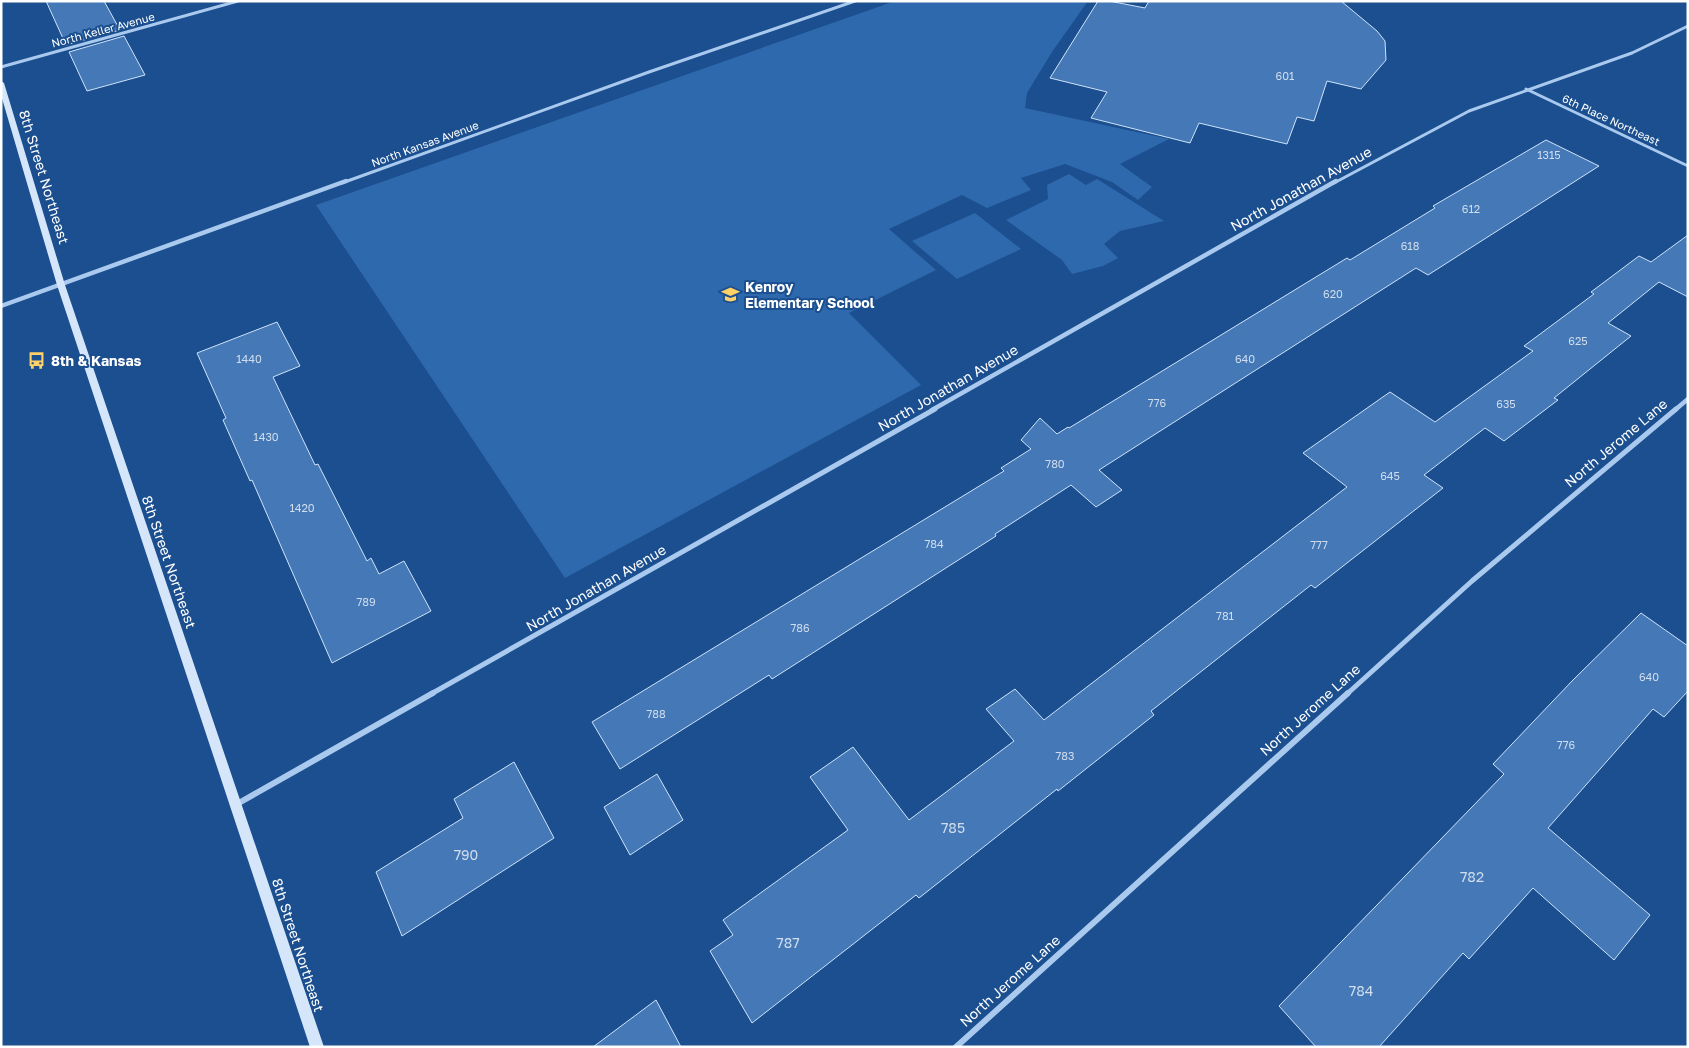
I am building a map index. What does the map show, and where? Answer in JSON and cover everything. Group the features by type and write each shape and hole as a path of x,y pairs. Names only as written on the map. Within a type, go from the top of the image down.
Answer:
{"street":[{"name":"North Keller Avenue","path":"1,67 238,1"},
{"name":"North Kansas Avenue","path":"1,306 648,72 855,1"},
{"name":"North Jonathan Avenue","path":"236,804 1342,178 1469,111 1526,89 1632,54 1688,26"},
{"name":"8th Street Northeast","path":"1,83 62,285 317,1047"},
{"name":"6th Place Northeast","path":"1526,89 1688,166"},
{"name":"North Jerome Lane","path":"956,1047 1472,581 1688,399"}],"shaded area":[{"name":"Kenroy Elementary School","path":"895,1 1088,1 1052,52 1027,93 1025,108 1169,139 1120,164 1152,187 1138,200 1112,182 1065,164 1021,178 1031,190 987,208 962,195 889,229 936,270 849,313 921,385 565,578 316,205"},
{"path":"1069,174 1086,185 1097,179 1164,221 1120,231 1104,244 1118,258 1103,266 1072,274 1062,260 1006,220 1048,199 1047,185"},
{"path":"975,213 1021,249 957,279 912,241"}],"building":[{"path":"46,1 104,1 120,30 66,45"},
{"path":"1098,1 1109,1 1145,8 1149,1 1341,1 1377,31 1385,41 1386,60 1361,89 1327,81 1314,121 1297,117 1287,144 1199,123 1190,143 1091,118 1107,92 1050,78"},
{"path":"124,36 145,75 87,91 69,52"},
{"path":"1546,140 1599,166 1428,275 1416,268 1099,470 1122,490 1096,507 1071,485 995,534 996,536 772,679 769,675 620,769 592,722 1004,471 1001,468 1031,449 1021,440 1040,418 1057,434 1069,428 1347,258 1350,260 1435,208 1433,206"},
{"path":"1688,235 1688,297 1659,282 1608,323 1631,336 1554,398 1558,400 1504,441 1485,428 1424,475 1443,488 1315,588 1311,585 1151,711 1154,715 1058,791 1057,789 919,898 916,895 752,1023 710,951 733,935 723,920 848,830 810,777 853,747 909,820 1014,741 986,709 1015,689 1044,720 1347,487 1303,453 1390,392 1435,422 1533,351 1524,346 1594,294 1591,292 1639,256 1651,262"},
{"path":"277,322 300,366 273,377 315,465 318,464 367,561 371,558 379,574 404,561 431,611 332,663 252,480 250,481 223,420 226,418 197,353"},
{"path":"1641,613 1688,646 1688,691 1664,717 1653,709 1548,828 1650,915 1614,960 1533,888 1469,959 1463,953 1379,1047 1316,1047 1279,1006 1504,774 1493,764 1573,680"},
{"path":"514,762 554,838 402,936 376,872 463,818 454,799"},
{"path":"657,774 683,820 630,855 604,807"},
{"path":"656,1000 681,1047 593,1047"}],"place":[{"name":"Kenroy Elementary School","path":"731,295"},
{"name":"8th & Kansas","path":"37,361"}]}
